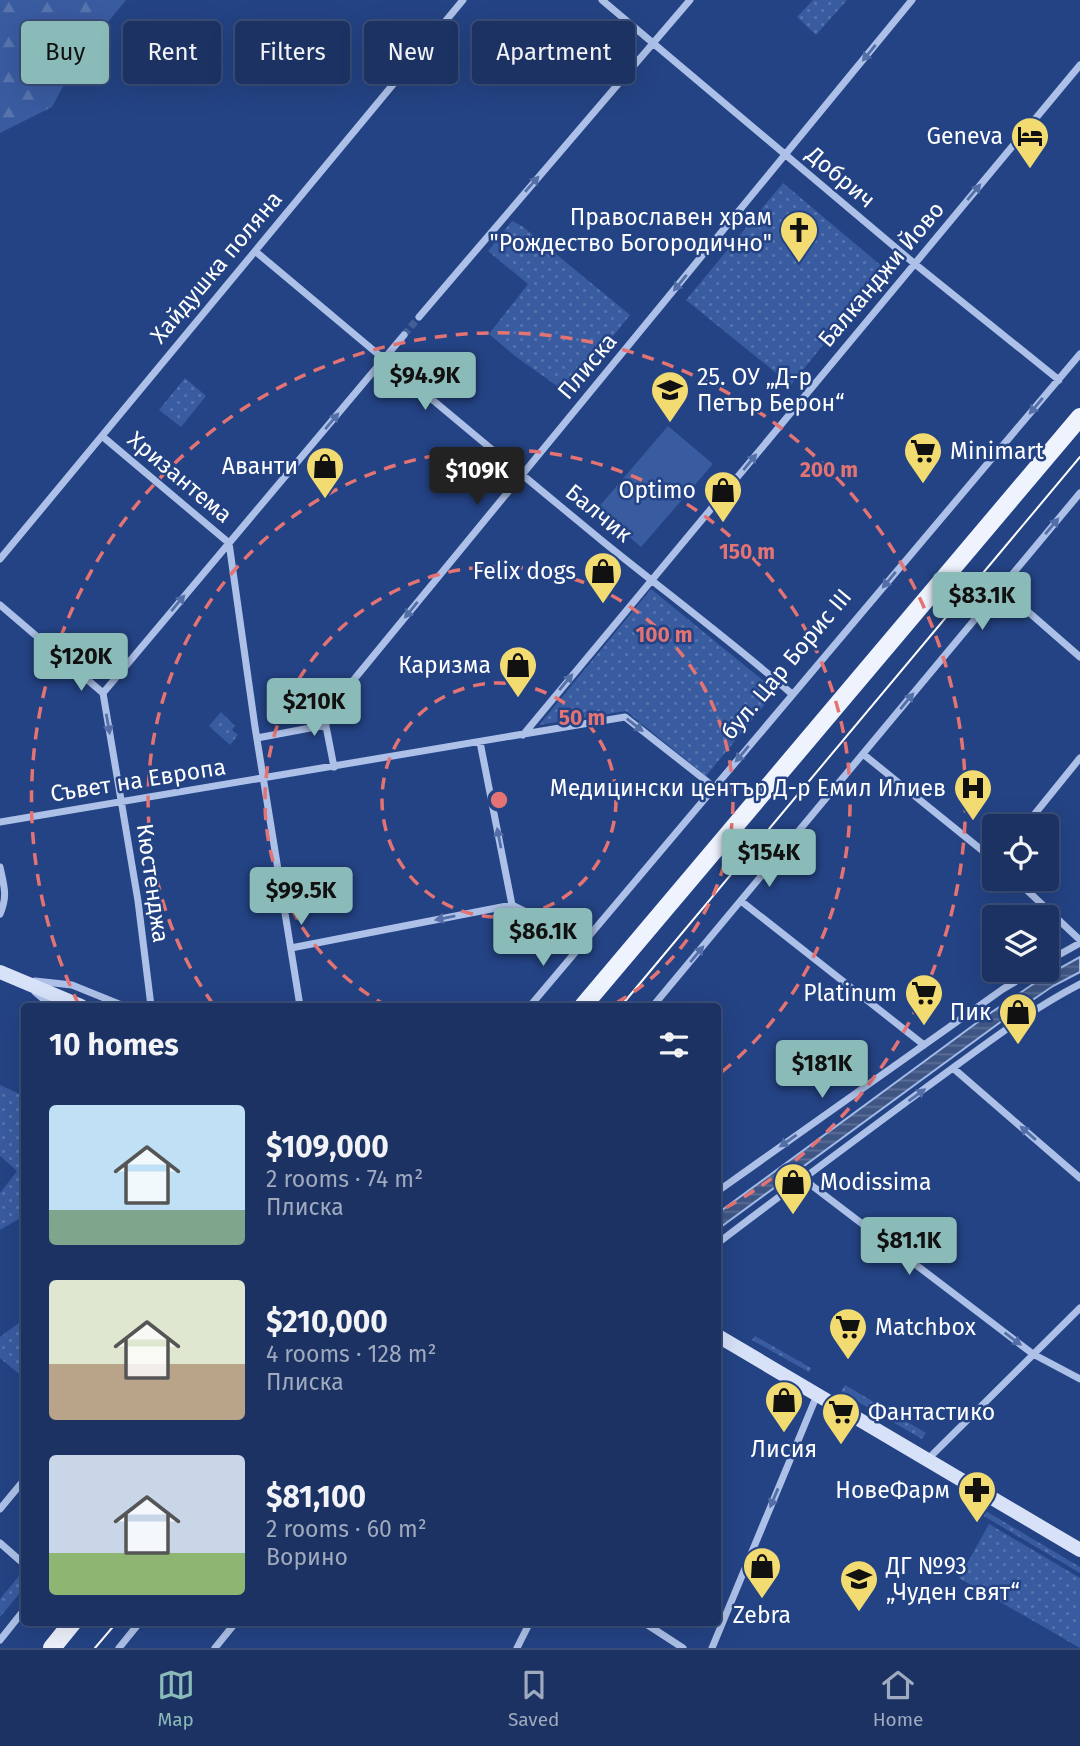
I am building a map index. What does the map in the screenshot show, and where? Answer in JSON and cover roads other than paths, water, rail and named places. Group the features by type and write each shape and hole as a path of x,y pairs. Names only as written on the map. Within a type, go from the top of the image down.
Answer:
{"main road":[{"path":"586,1003 1080,417"},
{"path":"52,1648 70,1626"}],"street":[{"name":"Хайдушка поляна","path":"0,559 463,0"},
{"name":"Добрич","path":"602,0 915,264 1059,380"},
{"path":"419,317 690,0"},
{"name":"Плиска","path":"326,725 324,716 912,0"},
{"name":"Балканджи Йово","path":"523,734 1080,65"},
{"name":"Балчик","path":"255,251 522,475 792,694"},
{"path":"0,606 103,693 404,335"},
{"name":"бул. Цар Борис III","path":"532,1003 1080,354"},
{"name":"Хризантема","path":"102,436 229,543 300,1003"},
{"path":"656,1003 1080,493"},
{"path":"1001,588 1080,657"},
{"name":"Кюстенджа","path":"103,693 138,901 151,1003"},
{"name":"Съвет на Европа","path":"0,822 625,716 714,787"},
{"path":"257,738 326,725 334,767"},
{"path":"480,742 512,905"},
{"path":"863,754 982,850"},
{"path":"1035,814 1080,758"},
{"path":"0,867 5,903 0,914"},
{"path":"1027,891 1080,942 1059,954"},
{"path":"741,901 924,1045"},
{"path":"291,948 512,905 578,948"},
{"path":"0,972 74,1003"},
{"path":"21,980 48,1003"},
{"path":"21,980 72,985 117,1003"},
{"path":"721,1189 1015,982"},
{"path":"721,1241 992,1040 1080,984"},
{"path":"953,1069 1080,1178"},
{"path":"803,1178 1033,1354 1080,1379"},
{"path":"927,1460 1080,1308"},
{"path":"721,1338 1080,1550"},
{"path":"712,1648 817,1395"},
{"path":"0,1509 21,1484"},
{"path":"0,1543 21,1561"},
{"path":"0,1640 21,1614"},
{"path":"119,1648 137,1626"},
{"path":"215,1648 233,1626"},
{"path":"517,1648 528,1626"},
{"path":"649,1626 682,1648"}],"tunnel":[{"path":"404,335 419,317"}],"tram line":[{"path":"624,1003 1080,457"},
{"path":"95,1648 114,1626"}],"place":[{"name":"Geneva","path":"1030,170"},
{"name":"Православен храм \"Рождество Богородично\"","path":"799,264"},
{"name":"25. ОУ „Д-р Петър Берон“","path":"670,424"},
{"name":"Minimart","path":"923,485"},
{"name":"Аванти","path":"325,500"},
{"name":"Optimo","path":"723,524"},
{"name":"Felix dogs","path":"603,605"},
{"name":"Каризма","path":"518,699"},
{"name":"Медицински център Д-р Емил Илиев","path":"973,822"},
{"name":"Platinum","path":"924,1027"},
{"name":"Пик","path":"1018,1046"},
{"name":"Modissima","path":"793,1216"},
{"name":"Matchbox","path":"848,1361"},
{"name":"Лисия","path":"784,1434"},
{"name":"Фантастико","path":"841,1446"},
{"name":"НовеФарм","path":"977,1524"},
{"name":"Zebra","path":"762,1600"},
{"name":"ДГ №93 „Чуден свят“","path":"859,1613"}]}
